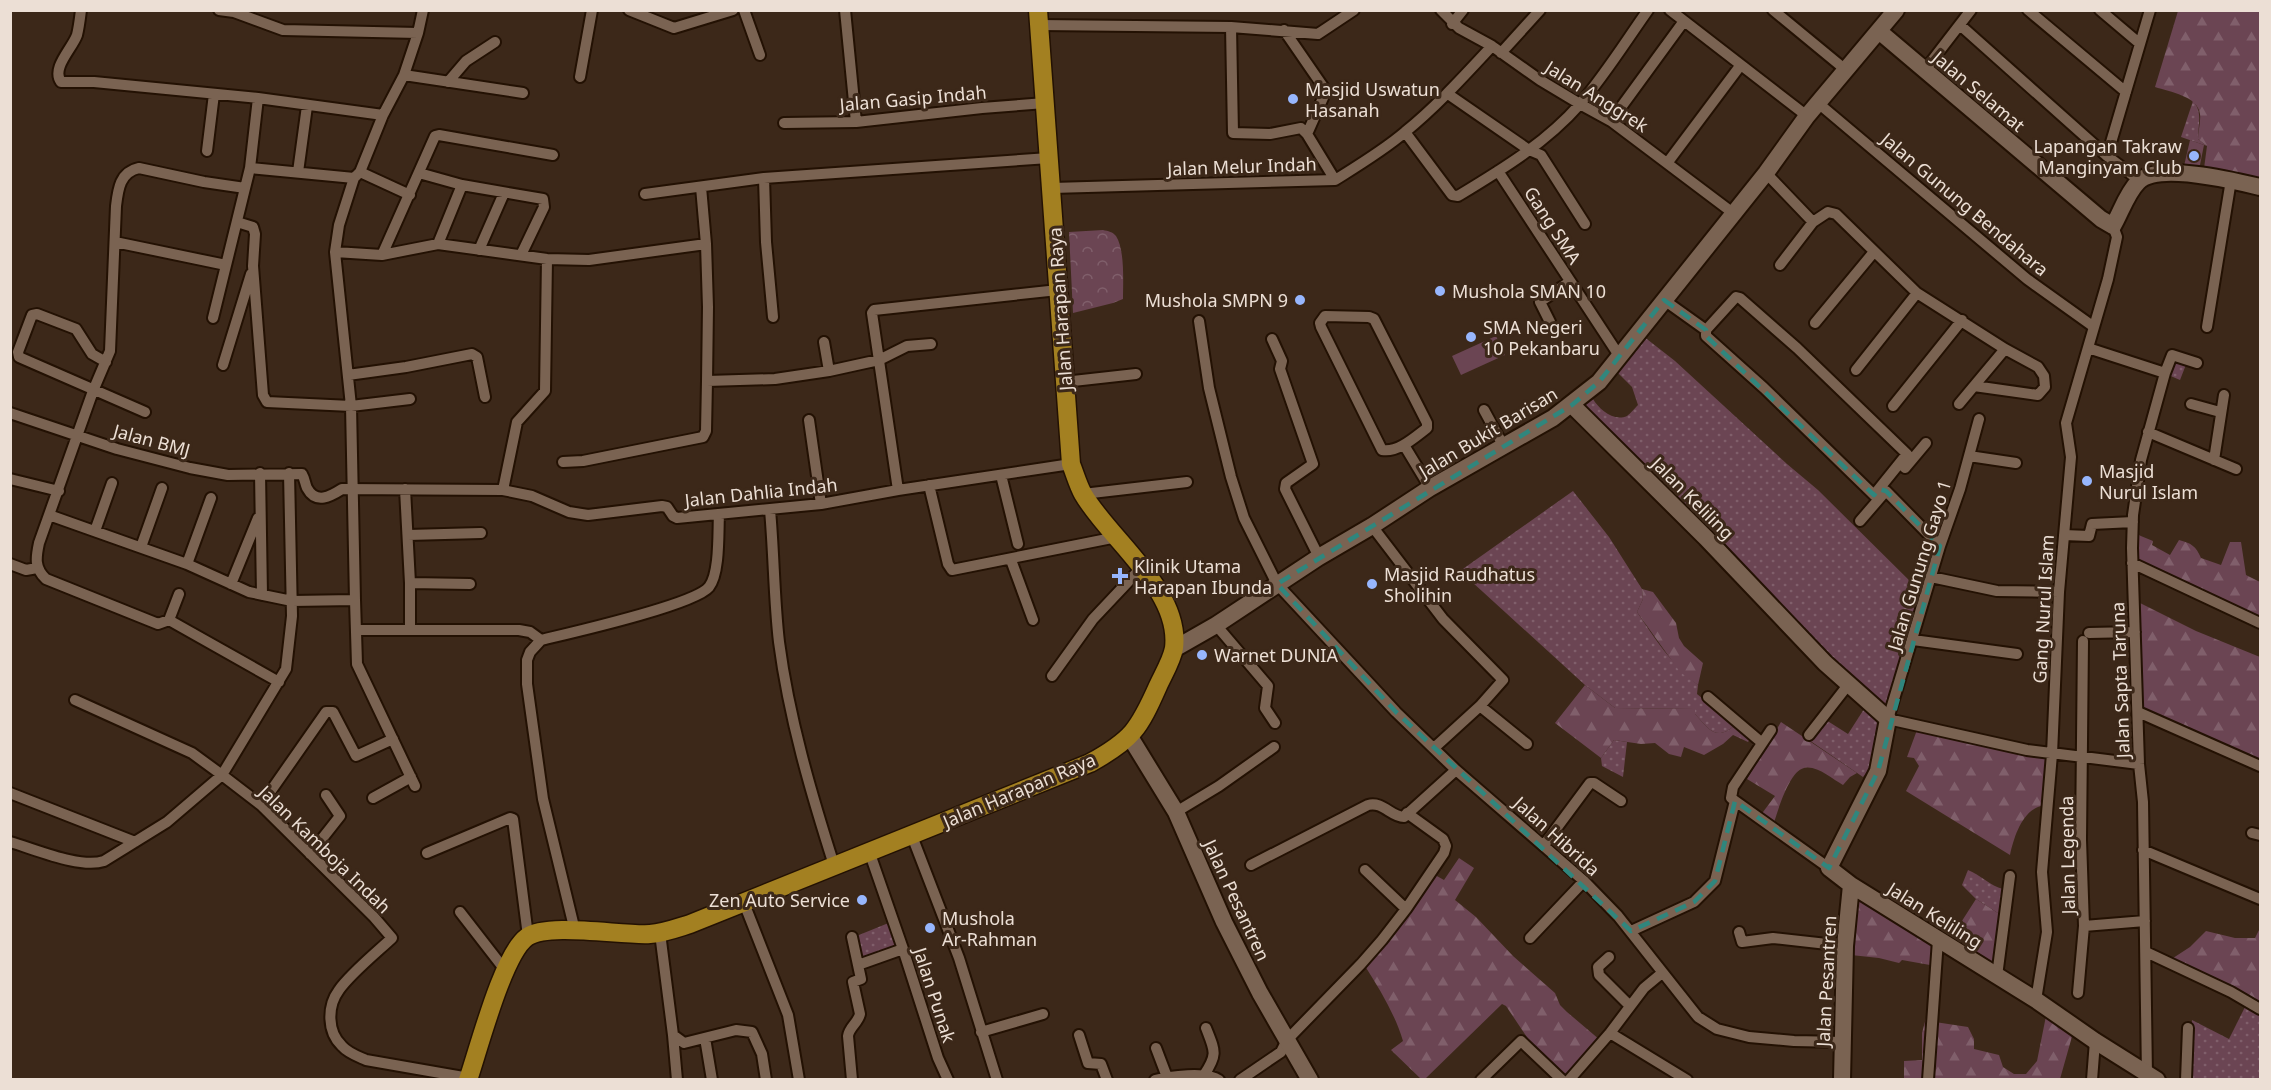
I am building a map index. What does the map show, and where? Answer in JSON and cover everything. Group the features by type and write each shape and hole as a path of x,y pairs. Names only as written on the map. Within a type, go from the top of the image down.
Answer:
{"main road":[{"name":"Jalan Harapan Raya","path":"528,936 546,931 660,933 690,924 1090,763 1130,737 1144,716 1174,649 1169,615 1164,599 1142,567 1083,494 1071,464 1039,18"},
{"path":"468,1079 505,970 514,952 528,936"}],"street":[{"path":"81,10 76,36 59,69 58,77 61,82 94,82 258,98 383,115"},
{"path":"219,10 234,12 280,30 418,33"},
{"path":"373,798 413,782 357,664 351,406 335,252 339,225 357,175 383,115 404,75 423,10"},
{"path":"580,77 592,10"},
{"path":"629,10 677,28 733,10"},
{"path":"744,10 760,55"},
{"path":"845,10 856,122"},
{"path":"1039,18 1284,30 1318,34 1354,10"},
{"name":"Jalan Anggrek","path":"1441,10 1452,24 1611,121 1733,213"},
{"path":"1452,24 1463,10"},
{"name":"Jalan Melur Indah","path":"1052,188 1335,180 1376,155 1405,132 1540,10"},
{"path":"1405,132 1453,196 1458,196 1529,150 1559,125 1580,104 1648,10"},
{"name":"Jalan Gunung Bendahara","path":"1670,10 1740,66 1813,110 2027,279 2094,327"},
{"path":"1773,10 1847,71"},
{"path":"1924,71 1971,10"},
{"path":"2028,10 2126,92"},
{"path":"2100,10 2139,44"},
{"path":"2108,156 2150,10"},
{"name":"Jalan Bukit Barisan","path":"1174,649 1216,625 1318,557 1372,526 1430,488 1553,418 1599,382 1766,173 1813,110 1880,32 1892,12"},
{"path":"1611,121 1684,21"},
{"path":"1960,25 2108,156 2139,180"},
{"path":"1231,27 1233,133 1270,134 1301,128 1335,180"},
{"path":"1284,30 1326,91 1307,134"},
{"name":"Jalan Selamat","path":"1880,32 1924,71 2113,226"},
{"path":"448,82 466,61 495,42"},
{"path":"1668,162 1740,66"},
{"path":"404,75 524,93"},
{"path":"207,151 214,94"},
{"path":"1448,94 1529,150 1542,155 1585,224"},
{"path":"213,318 250,168 258,98"},
{"name":"Jalan Gasip Indah","path":"784,123 856,122 1045,103"},
{"path":"298,172 307,106"},
{"path":"382,255 436,135 553,155"},
{"path":"645,194 764,178 1049,158"},
{"path":"250,168 357,175 410,195"},
{"path":"179,594 169,620 158,624 46,579 37,568 39,543 93,391 110,351 118,192 124,176 131,170 151,170 204,183 245,188"},
{"name":"Gang SMA","path":"1498,171 1620,357"},
{"path":"2113,226 2139,180 2159,172 2231,180 2260,187"},
{"path":"419,173 462,185 540,197 544,201 544,207 521,255"},
{"path":"1766,173 1813,222"},
{"path":"764,178 766,242 773,317"},
{"path":"2207,327 2231,180"},
{"path":"438,244 462,185"},
{"path":"563,462 583,461 703,437 706,431 708,307 701,187"},
{"path":"479,250 504,193"},
{"path":"1780,265 1813,222 1828,212 1836,214 1873,253 1917,293 2042,371 2046,380 2044,391 2033,395 1974,386"},
{"path":"237,222 254,230 253,266 264,399 270,403 351,406 410,399"},
{"name":"Gang Nurul Islam","path":"2036,1000 2047,939 2042,872 2052,754 2059,592 2071,453 2066,423 2117,237 2113,226"},
{"path":"115,242 226,265"},
{"path":"335,252 382,255 438,244 547,259 603,259 705,244"},
{"path":"1815,323 1873,253"},
{"path":"503,490 517,422 545,391 547,259"},
{"path":"223,365 253,266"},
{"path":"1550,322 1540,302 1569,282"},
{"path":"898,490 872,316 874,310 1058,290"},
{"path":"1856,369 1917,293"},
{"path":"1860,521 1883,491 1908,454 1797,348 1740,298 1736,297 1706,330 1706,336 1764,388 1874,495 1883,491 1926,444"},
{"path":"1664,300 1706,330"},
{"path":"106,362 92,354 76,329 37,314 32,315 18,352 19,357 145,412"},
{"path":"1325,316 1369,316 1374,319 1427,425 1427,428 1404,445 1388,451 1382,450 1321,327 1322,318 1325,316"},
{"path":"1893,406 1962,320"},
{"name":"Jalan Hibrida","path":"1199,321 1209,388 1231,477 1244,518 1277,584 1396,712 1456,770 1584,881 1631,931 1698,1017 1717,1029 1771,1040 1842,1042"},
{"path":"1272,339 1282,361 1280,369 1313,464 1286,483 1285,489 1318,557"},
{"path":"824,342 829,371"},
{"path":"707,381 775,379 829,371 879,360 907,346 931,344"},
{"path":"2088,348 2165,373 2172,355 2197,363"},
{"path":"1959,404 2006,349"},
{"path":"348,375 472,354 477,357 485,396"},
{"name":"Jalan Sapta Taruna","path":"2150,1077 2145,952 2143,802 2139,764 2132,563 2133,522 2140,460 2165,373"},
{"path":"1064,382 1136,375"},
{"path":"2214,460 2224,395"},
{"path":"2191,404 2220,412"},
{"name":"Jalan Keliling","path":"1572,405 1706,538 1848,685 1888,719 2052,754 2139,764"},
{"path":"1484,410 1503,445"},
{"name":"Jalan BMJ","path":"10,413 117,449 190,468 228,475 289,473"},
{"name":"Jalan Gunung Gayo 1","path":"1888,719 1940,546 1960,489 1979,419"},
{"path":"809,420 821,504"},
{"path":"2148,432 2236,468"},
{"path":"1404,445 1430,488"},
{"path":"1969,456 2016,463"},
{"name":"Jalan Dahlia Indah","path":"289,473 303,475 309,492 319,497 330,497 340,489 503,490 532,496 578,514 662,506 667,507 677,518 821,504 1071,464"},
{"path":"260,473 262,595"},
{"path":"10,842 96,864 167,822 222,775 287,665 292,601 289,473"},
{"path":"1001,475 1018,544"},
{"path":"10,479 59,491"},
{"path":"1083,494 1187,482"},
{"path":"95,531 112,483"},
{"path":"929,485 950,568 1011,560 1117,537"},
{"path":"141,547 162,488"},
{"path":"405,489 410,630"},
{"path":"1883,491 1940,546"},
{"path":"187,564 211,498"},
{"path":"770,510 780,646 795,726 816,810 834,865"},
{"path":"231,584 261,513"},
{"path":"574,931 545,808 533,741 526,684 527,660 530,652 541,640 647,612 695,597 703,592 709,587 715,573 719,514"},
{"path":"49,515 187,564 262,595 292,601 355,600"},
{"path":"2064,535 2090,536 2092,524 2133,522"},
{"path":"1372,526 1443,619 1503,680 1480,706 1434,748"},
{"path":"408,536 481,533"},
{"path":"1011,560 1033,620"},
{"path":"2132,563 2260,623"},
{"path":"10,564 26,570 37,568"},
{"path":"1052,676 1093,619 1142,567"},
{"path":"1931,577 1997,591 2059,592"},
{"path":"410,583 470,584"},
{"path":"169,620 279,682"},
{"path":"1216,625 1268,686 1265,708 1275,723"},
{"path":"356,630 519,630 530,632 541,640"},
{"name":"Jalan Legenda","path":"2135,632 2086,637 2081,840 2084,926 2145,921"},
{"path":"1913,640 2017,654"},
{"path":"1809,735 1848,685"},
{"path":"1708,697 1761,742"},
{"name":"Jalan Kamboja Indah","path":"75,700 192,753 222,775 261,805 392,938 339,990 332,1005 330,1021 333,1034 340,1045 350,1053 366,1060 468,1079"},
{"path":"1480,706 1527,744"},
{"path":"261,805 326,712 333,712 356,756 393,739"},
{"path":"2138,712 2260,766"},
{"path":"1771,730 1731,790 1731,798 1829,868 1878,771 1888,719"},
{"name":"Jalan Pesantren","path":"1130,737 1176,812 1224,922 1260,993 1310,1080"},
{"path":"1176,812 1219,786 1274,747"},
{"path":"1251,864 1368,805 1381,805 1399,817 1404,816 1456,770"},
{"path":"1544,845 1590,783 1594,783 1621,801"},
{"path":"10,793 135,842"},
{"path":"310,854 340,816 326,795"},
{"path":"1631,931 1694,902 1715,881 1735,801"},
{"path":"1240,1080 1281,1052 1287,1040 1361,964 1406,909 1444,853 1446,846 1443,839 1407,813"},
{"path":"427,853 510,818 513,819 528,936"},
{"path":"912,836 959,958 997,1080"},
{"path":"2143,850 2260,899"},
{"name":"Jalan Punak","path":"868,851 938,1058 948,1080"},
{"name":"Jalan Keliling","path":"1829,868 1851,885 2036,1000 2150,1077"},
{"path":"1365,870 1406,909"},
{"path":"1997,976 2010,876 2001,883"},
{"path":"1530,939 1584,881"},
{"name":"Jalan Pesantren","path":"1842,1080 1845,946 1851,885"},
{"path":"744,903 788,1016 799,1080"},
{"path":"460,912 505,970"},
{"path":"2078,993 2084,926"},
{"path":"1739,932 1742,942 1773,938 1845,946"},
{"path":"660,933 677,1080"},
{"path":"852,937 861,979 853,982 860,1014 859,1019 849,1030 848,1036 852,1080"},
{"path":"1929,1080 1938,940"},
{"path":"858,965 903,949"},
{"path":"2145,952 2231,992 2260,1009"},
{"path":"1609,957 1598,967 1599,975 1630,1006"},
{"path":"1569,1080 1610,1033 1644,988 1662,973"},
{"path":"981,1032 1043,1014"},
{"path":"1204,1075 1215,1052 1206,1028"},
{"path":"2186,1080 2188,1028"},
{"path":"673,1035 684,1043 736,1030 752,1032 762,1054 766,1080"},
{"path":"1610,1033 1687,1080"},
{"path":"1079,1035 1088,1063 1101,1064 1107,1080"},
{"path":"705,1038 712,1080"},
{"path":"1481,1080 1521,1041 1562,1080"},
{"path":"2092,1080 2095,1041"},
{"path":"1156,1048 1167,1077"},
{"path":"1155,1080 1204,1075 1215,1076 1219,1080"}],"highlighted area":[{"path":"1664,300 1706,330 1705,335 1874,495 1879,489 1886,491 1940,546 1878,771 1829,868 1735,801 1715,881 1694,902 1631,931 1396,712 1277,584 1572,405 1599,382"}],"green space":[{"path":"2178,11 2260,11 2260,187 2203,176 2207,146 2198,139 2200,114 2198,108 2189,99 2155,87"},
{"path":"2193,101 2199,114 2198,139 2207,146 2181,137"},
{"name":"Lapangan Takraw Manginyam Club","path":"2190,140 2204,145 2199,170 2184,166"},
{"path":"1103,230 1116,236 1119,242 1123,266 1123,299 1073,313 1069,232"},
{"path":"1496,336 1505,355 1461,375 1452,356"},
{"path":"1643,336 1675,361 1818,490 1923,594 1890,707 1880,707 1582,406 1593,399 1607,414 1622,417 1628,415 1638,405 1632,387 1616,371"},
{"path":"2172,358 2187,362 2180,380 2166,374"},
{"path":"1573,491 1609,537 1642,589 1643,599 1637,612 1672,660 1698,685 1697,694 1735,725 1728,730 1723,733 1713,732 1695,714 1694,709 1615,708 1585,685 1460,571"},
{"path":"2136,534 2153,541 2152,545 2170,555 2179,540 2187,542 2195,548 2201,558 2221,565 2230,542 2241,542 2246,575 2260,582 2260,617 2136,560"},
{"path":"1642,589 1653,592 1676,623 1679,638 1684,646 1703,663 1698,685 1680,672 1637,612 1643,599"},
{"path":"2136,601 2196,631 2260,657 2260,761 2142,708"},
{"path":"1585,685 1615,708 1695,709 1695,714 1713,732 1723,733 1735,725 1750,739 1748,742 1733,735 1704,755 1684,747 1681,757 1669,754 1655,743 1641,744 1614,740 1601,758 1555,723"},
{"path":"1866,706 1886,719 1876,760 1863,777 1809,740 1826,720 1848,734"},
{"path":"1781,722 1857,773 1843,785 1814,769 1804,768 1799,771 1793,776 1784,793 1773,826 1760,816 1775,796 1747,779"},
{"path":"1917,730 2044,758 2046,761 2044,797 2041,806 2034,809 2024,819 2010,855 1906,791 1919,766 1914,758 1907,757"},
{"path":"1614,740 1627,742 1623,777 1602,766 1601,758"},
{"path":"1459,858 1474,868 1455,900 1476,917 1513,956 1555,993 1560,1005 1567,1012 1600,1040 1567,1079 1537,1052 1506,1006 1502,1004 1425,1079 1421,1079 1391,1050 1403,1041 1400,1031 1382,993 1365,966 1435,875 1444,880"},
{"path":"1968,870 2003,889 2001,915 1976,899 1962,885"},
{"path":"1853,894 1934,941 1930,965 1902,960 1899,963 1851,955"},
{"path":"1976,899 2001,915 1995,973 1951,938"},
{"path":"891,922 900,946 861,960 854,937"},
{"path":"2260,928 2260,1005 2170,960 2190,947 2206,931 2235,938 2255,938"},
{"path":"2249,999 2260,1005 2260,1079 2189,1080 2192,1020 2229,1039"},
{"path":"1929,1007 1935,1022 1968,1027 1974,1039 1974,1049 1999,1055 2003,1067 2014,1074 2026,1074 2037,1061 2046,1016 2073,1033 2060,1079 1903,1080 1904,1061 1922,1060 1922,1033"}],"place":[{"name":"Masjid Uswatun Hasanah","path":"1293,99"},
{"name":"Lapangan Takraw Manginyam Club","path":"2194,156"},
{"name":"Mushola SMAN 10","path":"1440,291"},
{"name":"Mushola SMPN 9","path":"1300,300"},
{"name":"SMA Negeri 10 Pekanbaru","path":"1471,337"},
{"name":"Masjid Nurul Islam","path":"2087,481"},
{"name":"Klinik Utama Harapan Ibunda","path":"1120,576"},
{"name":"Masjid Raudhatus Sholihin","path":"1372,584"},
{"name":"Warnet DUNIA","path":"1202,655"},
{"name":"Zen Auto Service","path":"862,900"},
{"name":"Mushola Ar-Rahman","path":"930,928"}]}
